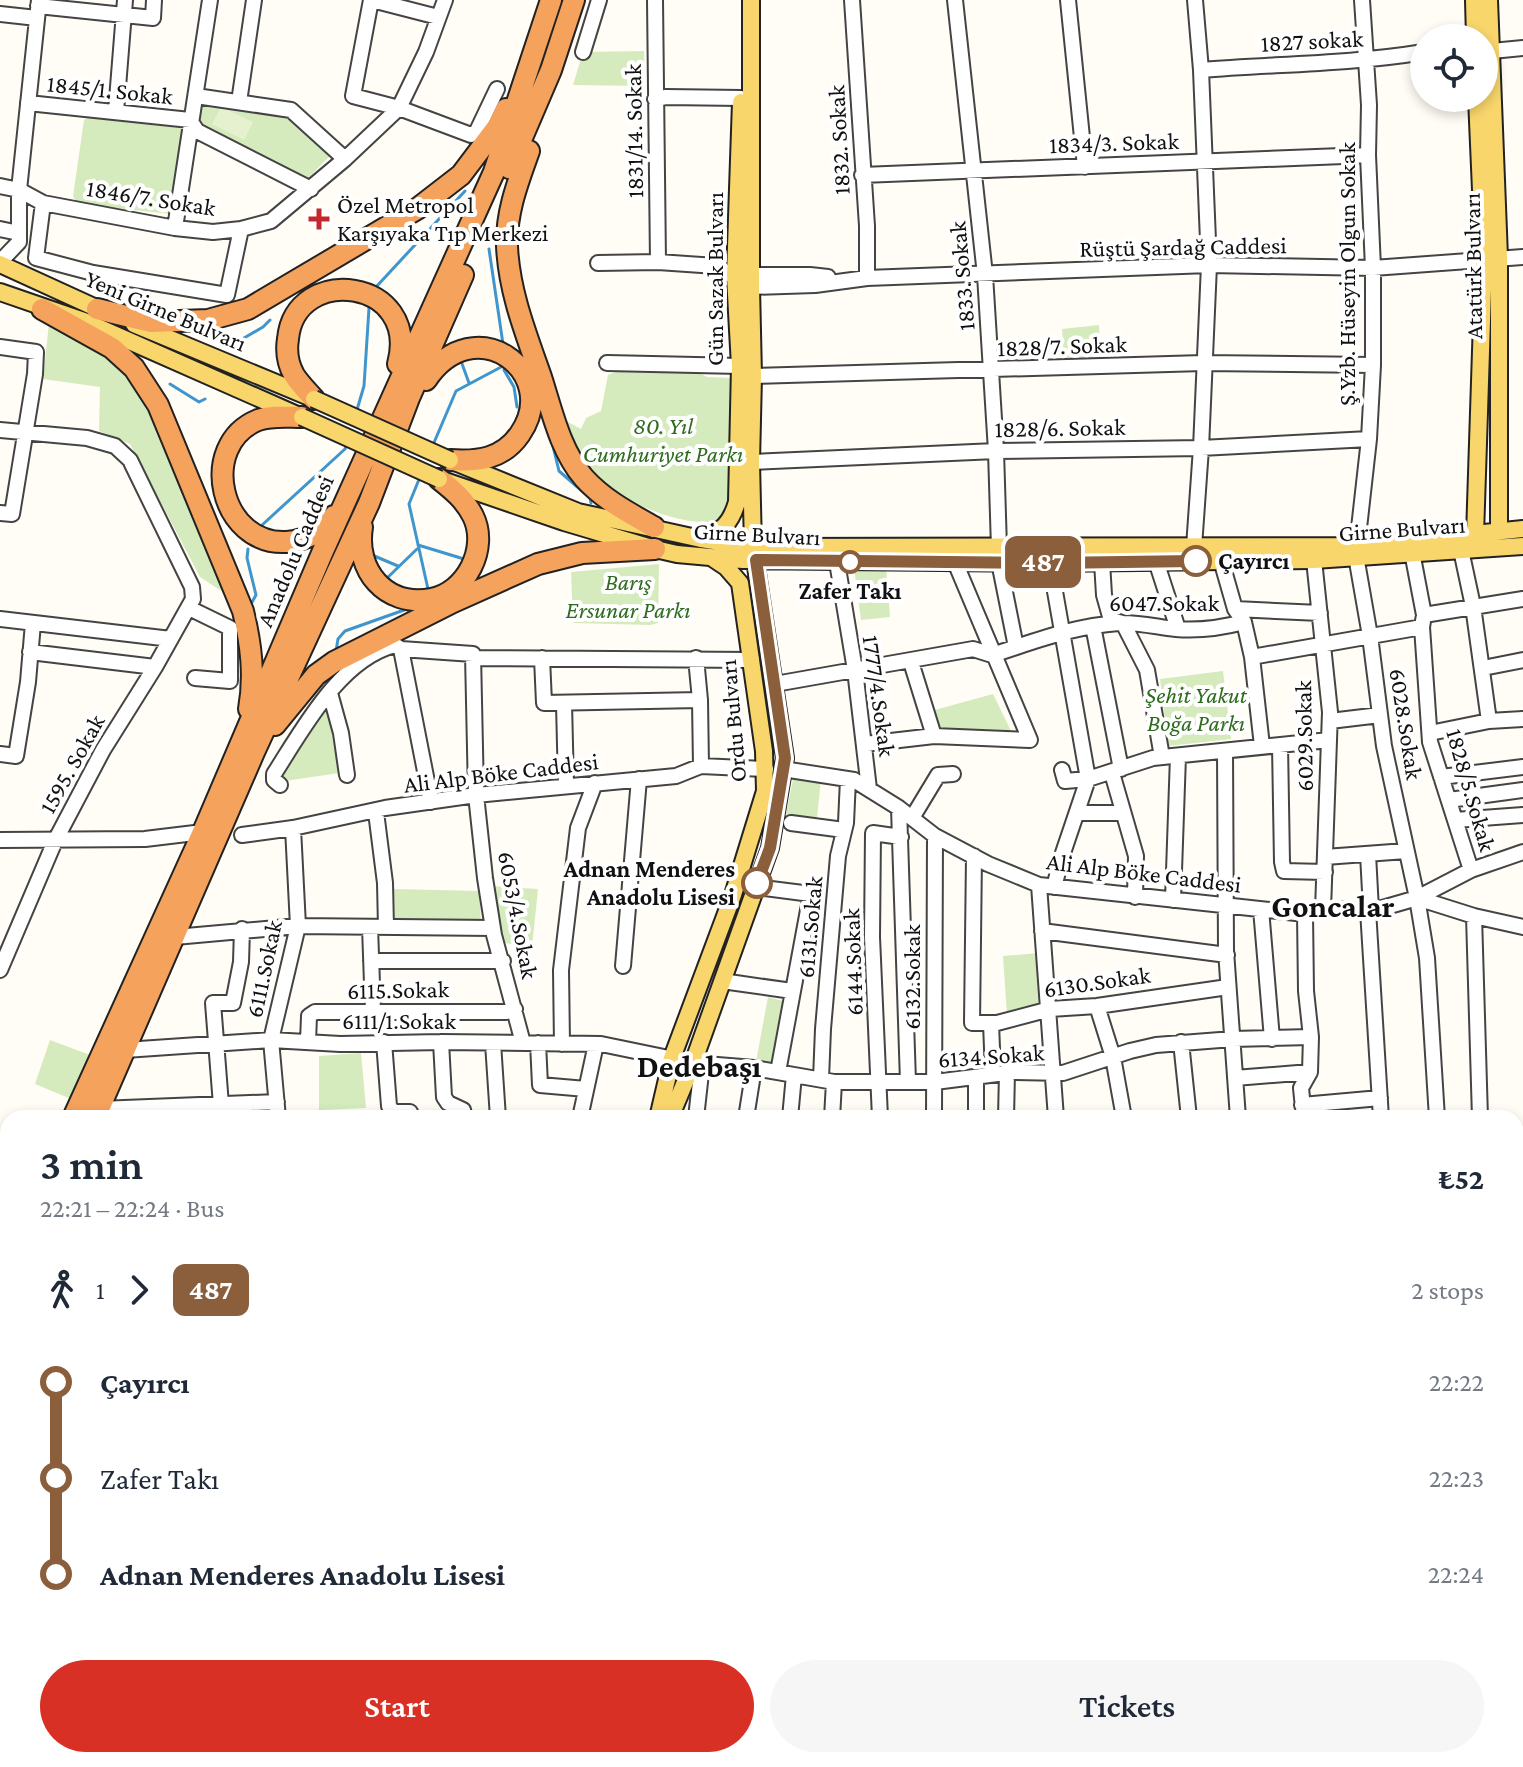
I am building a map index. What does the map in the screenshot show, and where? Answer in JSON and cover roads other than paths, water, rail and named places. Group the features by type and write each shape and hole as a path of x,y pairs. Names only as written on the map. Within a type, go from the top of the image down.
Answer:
{"highway":[{"name":"Anadolu Caddesi","path":"77,1110 203,832 369,503 402,395 494,172 551,0"},
{"name":"Anadolu Caddesi","path":"98,1110 175,937 350,488 402,395 551,70 574,0"},
{"path":"97,309 151,322 208,320 248,309 417,209 461,175 498,126 532,59"},
{"path":"551,70 550,92 509,208 507,245 511,282 565,448 583,476 607,500 654,527"},
{"path":"314,399 295,376 289,360 288,330 293,317 308,301 322,293 348,289 376,298 391,313 403,338 395,378 402,395 450,354 468,348 487,348 501,353 523,372 530,391 531,411 522,431 510,447 494,456 474,462 450,460"},
{"path":"42,309 112,348 134,368 158,405 243,611 250,638 253,672 249,745"},
{"path":"302,417 273,416 257,421 243,429 229,447 221,481 230,512 244,529 258,537 277,542 298,541 318,533 326,525 350,488"},
{"path":"369,503 360,539 361,556 367,571 379,585 401,598 433,599 450,592 465,577 479,543 474,517 462,498 439,479"},
{"path":"249,745 316,675 357,650 538,564 582,553 655,549"}],"main road":[{"name":"Gün Sazak Bulvarı","path":"741,0 746,279"},
{"name":"Gün Sazak Bulvarı","path":"751,0 746,371 754,554"},
{"path":"1474,0 1475,24"},
{"name":"Atatürk Bulvarı","path":"1489,0 1490,24"},
{"name":"Atatürk Bulvarı","path":"1478,112 1492,258 1480,541"},
{"name":"Atatürk Bulvarı","path":"1492,112 1492,258 1499,530"},
{"name":"Yeni Girne Bulvarı","path":"0,263 97,309 314,399 450,460"},
{"name":"Yeni Girne Bulvarı","path":"0,292 84,321 302,417"},
{"name":"Gün Sazak Bulvarı","path":"701,539 723,529 730,521 737,502 746,371"},
{"name":"Girne Bulvarı","path":"302,417 439,479 655,549 711,558 754,554 999,555 1120,547 1412,552 1461,550 1480,541"},
{"name":"Girne Bulvarı","path":"450,460 578,512 654,527 781,561 955,562 999,555 1050,563 1314,560 1357,551 1480,541 1523,546"},
{"name":"Girne Bulvarı","path":"1499,530 1523,529"},
{"path":"1480,541 1499,530"},
{"path":"1102,562 1120,547"},
{"name":"Ordu Bulvarı","path":"674,1110 697,1063 722,981 770,848 785,758 754,554"},
{"name":"Ordu Bulvarı","path":"660,1110 672,1058 733,895 765,791 766,769 740,583 726,567 711,558"},
{"path":"759,587 781,561"}],"street":[{"path":"0,14 38,8 124,8 153,18 154,0"},
{"path":"175,228 210,0"},
{"path":"239,102 254,0"},
{"path":"438,17 371,0 353,96 399,108 471,135 477,131 497,89"},
{"path":"399,108 426,52 445,0"},
{"path":"583,52 599,0"},
{"name":"1831/14. Sokak","path":"655,0 658,262"},
{"name":"1832. Sokak","path":"852,0 867,226 867,278"},
{"name":"1833. Sokak","path":"955,0 985,275 999,555 1016,647"},
{"path":"1068,0 1085,167"},
{"path":"1194,547 1209,265 1195,0"},
{"name":"Ş.Yzb. Hüseyin Olgun Sokak","path":"1357,551 1373,365 1367,61 1362,0"},
{"path":"0,263 19,242 19,190 38,8"},
{"path":"116,112 124,8"},
{"path":"1498,50 1523,48"},
{"name":"1827 sokak","path":"1201,70 1367,61 1410,54"},
{"path":"196,96 291,110 345,159"},
{"path":"655,99 741,98"},
{"name":"1845/1. Sokak","path":"28,103 190,120 197,131 311,189"},
{"name":"1846/7. Sokak","path":"0,186 19,190 43,203 175,228 213,232 241,229 271,221 345,159 399,108"},
{"name":"1834/3. Sokak","path":"862,175 1368,155"},
{"path":"43,203 36,258 47,285"},
{"path":"0,229 19,233"},
{"path":"36,258 93,273 227,295 241,229"},
{"name":"Rüştü Şardağ Caddesi","path":"598,263 658,262 716,266 746,279 815,285 867,278 1209,265 1373,268 1523,257"},
{"path":"0,347 36,352 12,514 0,513"},
{"name":"1828/7. Sokak","path":"607,363 746,371 991,371 1203,363 1373,365"},
{"path":"0,430 24,432"},
{"name":"1595. Sokak","path":"0,970 55,841 103,750 189,608 192,587 130,460 115,446 87,438 24,432"},
{"name":"1828/6. Sokak","path":"751,462 996,451 1201,448 1369,439"},
{"path":"1461,550 1473,606 1489,721"},
{"name":"6028.Sokak","path":"1357,551 1380,715 1427,958 1436,1110"},
{"name":"1828/5.Sokak","path":"1412,552 1423,621 1430,733 1471,870"},
{"path":"1221,560 1235,609 1244,622 1252,657 1262,746"},
{"name":"6029.Sokak","path":"1314,560 1330,721 1323,910"},
{"path":"1156,561 1178,629"},
{"name":"1777/4.Sokak","path":"837,562 855,670 869,789"},
{"path":"865,744 934,736 1030,740 955,562"},
{"path":"1102,562 1104,595 1111,620 1123,623 1147,670 1162,757"},
{"path":"1050,563 1088,779 1063,853 1047,886 1042,931 1056,1110"},
{"path":"1252,657 1370,636 1473,606 1523,599"},
{"path":"189,608 227,624 232,633 230,681 195,678"},
{"path":"1235,609 1320,613"},
{"path":"0,619 171,639"},
{"name":"6047.Sokak","path":"992,655 1060,631 1093,626 1123,623 1178,629 1216,629 1244,622"},
{"path":"0,754 16,756 33,623"},
{"path":"1093,626 1123,813 1136,856 1135,897"},
{"path":"280,785 274,780 274,774 314,712 357,666 380,649 395,645 401,649 473,656 752,660"},
{"path":"401,649 431,802"},
{"path":"775,684 973,649 992,655"},
{"path":"30,652 155,667"},
{"name":"6053/4.Sokak","path":"473,656 476,795 493,928 515,1009 530,1043 540,1085 586,1089"},
{"path":"542,658 544,703 700,700"},
{"path":"696,658 701,766"},
{"path":"1483,668 1523,660"},
{"path":"911,662 934,736"},
{"path":"330,693 341,733 347,775"},
{"path":"564,703 566,786"},
{"path":"1330,721 1380,715"},
{"path":"1430,733 1489,721 1523,719"},
{"path":"1062,770 1065,781 1088,779 1162,757 1329,740"},
{"path":"1280,745 1284,871 1368,854 1406,851"},
{"path":"1225,751 1228,987 1237,1110"},
{"path":"1173,900 1178,756"},
{"name":"Ali Alp Böke Caddesi","path":"242,835 476,795 676,776 701,766 766,769"},
{"path":"1441,777 1523,767"},
{"name":"Ali Alp Böke Caddesi","path":"783,769 848,779 899,808 935,836 1047,886 1135,897 1305,914 1323,910 1370,910 1417,898 1471,870 1523,852"},
{"path":"912,818 938,775 953,774"},
{"path":"623,966 639,779"},
{"name":"6131.Sokak","path":"831,1110 823,1029 848,779"},
{"path":"562,1044 561,970 578,828 595,783"},
{"path":"1449,800 1523,790"},
{"path":"899,808 908,1082"},
{"path":"376,812 385,883 386,927"},
{"path":"1078,813 1123,813"},
{"path":"1455,820 1523,815"},
{"path":"791,823 844,830"},
{"name":"6111.Sokak","path":"278,1110 271,1040 298,926 293,828"},
{"path":"0,840 145,839 203,832"},
{"name":"6144.Sokak","path":"880,1110 872,937 873,833 901,837"},
{"name":"6132.Sokak","path":"934,1110 935,836"},
{"path":"1368,854 1381,1110"},
{"name":"6130.Sokak","path":"974,856 972,1023 1009,1021 1050,1009 1097,1006 1228,987"},
{"path":"756,887 811,893 778,1072"},
{"path":"1417,898 1523,927"},
{"path":"1261,909 1272,1039"},
{"path":"1303,1110 1301,1088 1310,1072 1311,1037 1306,991 1305,914"},
{"path":"1474,916 1480,1110"},
{"path":"175,937 298,926 493,928"},
{"path":"370,927 373,1012"},
{"path":"221,1105 213,1003 233,1003 241,962 242,929"},
{"path":"1042,931 1227,955"},
{"path":"371,961 503,961"},
{"path":"722,981 792,991"},
{"path":"1097,1006 1113,1057 1123,1110"},
{"name":"6115.Sokak","path":"308,1042 309,1016 313,1013 506,1012 515,1009"},
{"path":"991,1023 1005,1110"},
{"name":"6134.Sokak","path":"672,1058 828,1080 935,1082 1000,1073 1063,1073 1130,1051 1181,1042 1311,1037"},
{"name":"6111/1.Sokak","path":"125,1050 271,1040 530,1043 596,1044 672,1058"},
{"path":"384,1042 392,1110"},
{"path":"441,1042 444,1097 448,1103 463,1110"},
{"path":"1181,1042 1188,1110"},
{"path":"493,1043 497,1110"},
{"path":"582,1110 596,1044"},
{"path":"696,1110 697,1063"},
{"path":"747,1110 754,1068"},
{"path":"1235,1078 1310,1072"},
{"path":"791,1110 794,1075"},
{"path":"976,1077 976,1110"},
{"path":"1314,1110 1380,1098"},
{"path":"178,1110 277,1102"}],"waterway":[{"path":"376,287 465,191"},
{"path":"489,249 503,344"},
{"path":"356,413 364,386 369,308"},
{"path":"232,345 270,320"},
{"path":"461,361 469,383"},
{"path":"433,445 456,391 503,366"},
{"path":"504,370 514,387 517,407"},
{"path":"170,384 199,402 205,399"},
{"path":"551,438 559,471 590,498 591,503"},
{"path":"261,526 345,449 347,443"},
{"path":"420,477 409,504 428,589"},
{"path":"418,545 464,559"},
{"path":"248,549 247,558 256,595 251,604"},
{"path":"385,580 417,549"},
{"path":"372,555 398,566"},
{"path":"336,651 338,639 345,631 407,609"}],"place":[{"name":"Özel Metropol Karşıyaka Tıp Merkezi","path":"319,219"},
{"name":"Çayırcı","path":"1196,561"},
{"name":"Zafer Takı","path":"850,562"},
{"name":"Adnan Menderes Anadolu Lisesi","path":"757,883"}],"district":[{"name":"Goncalar","path":"1333,906"},
{"name":"Dedebaşı","path":"699,1066"}],"park label":[{"name":"80. Yıl Cumhuriyet Parkı","path":"663,440"},
{"name":"Barış Ersunar Parkı","path":"628,596"},
{"name":"Şehit Yakut Boğa Parkı","path":"1196,709"}]}
